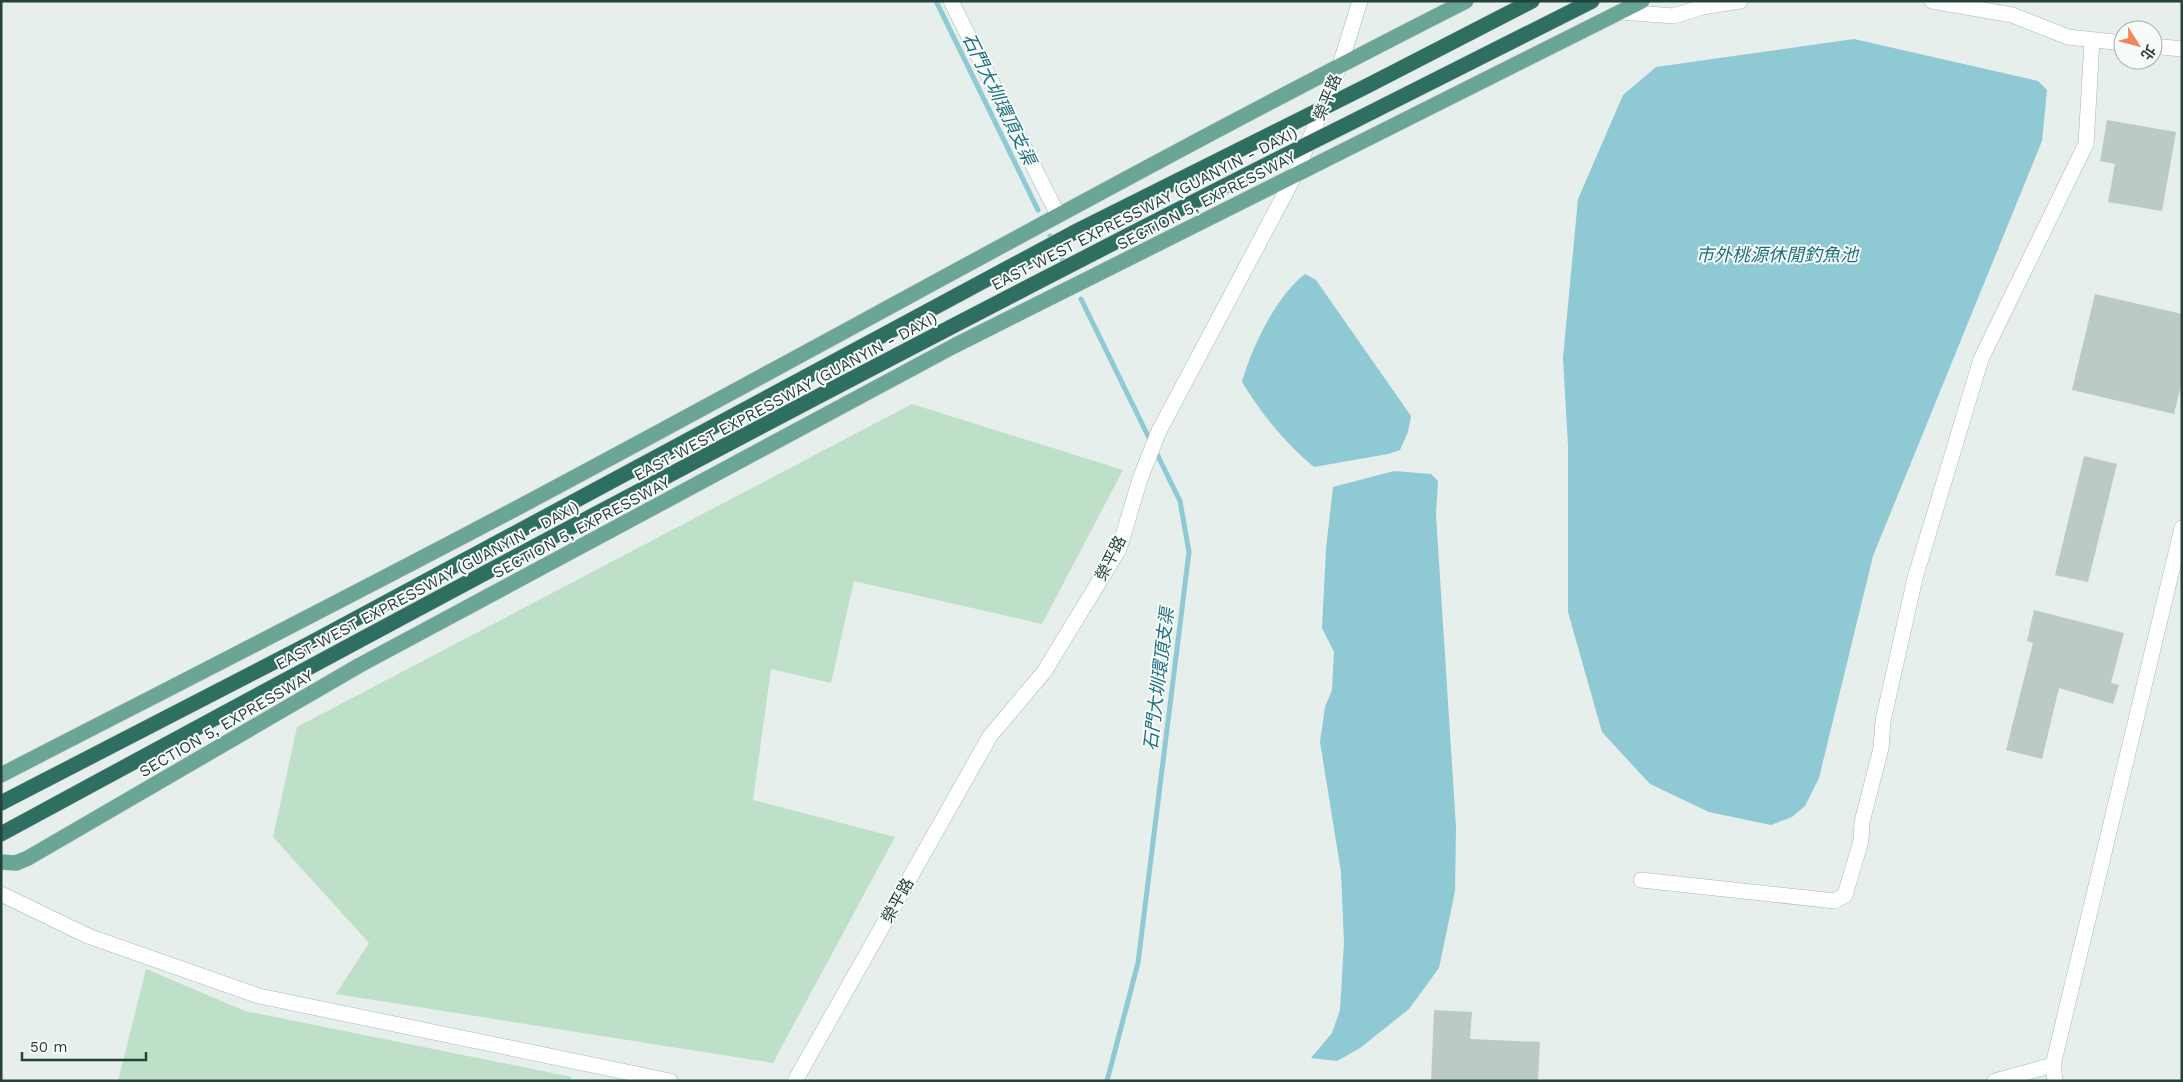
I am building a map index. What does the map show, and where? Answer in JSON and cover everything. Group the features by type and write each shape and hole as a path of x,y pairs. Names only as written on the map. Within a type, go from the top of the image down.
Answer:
{"highway":[{"name":"EAST-WEST EXPRESSWAY (GUANYIN - DAXI)","path":"1,803 307,645 1062,240 1532,1"},
{"name":"EAST-WEST EXPRESSWAY (GUANYIN - DAXI)","path":"1,834 317,663 1073,263 1592,1"}],"main road":[{"path":"1,775 516,508 1058,215 1340,65 1466,1"},
{"name":"SECTION 5, EXPRESSWAY","path":"1,862 16,863 28,858 369,661 954,346 1642,1"}],"street":[{"path":"951,1 1058,215"},
{"name":"榮平路","path":"795,1081 990,736 1044,672 1119,549 1140,479 1153,451 1159,431 1295,175 1340,65 1360,1"},
{"path":"1621,12 1674,16 1702,7 1740,1"},
{"path":"1932,1 2012,15 2068,37 2113,43"},
{"path":"1641,880 1835,901 1845,895 1861,842 1862,822 1881,748 1883,721 1915,578 1981,359 2086,144 2092,41"},
{"path":"2163,47 2182,49"},
{"path":"2055,1081 2053,1065 2182,528"},
{"path":"1,894 88,936 258,996 670,1081"},
{"path":"1995,1081 2053,1065"}],"green space":[{"path":"912,404 1123,470 1042,624 854,581 831,683 771,669 753,800 895,837 773,1063 336,994 369,943 273,837 297,727"},
{"path":"146,969 245,1011 572,1077 570,1081 118,1081"}],"water":[{"name":"市外桃源休閒釣魚池","path":"1854,39 2038,81 2047,90 2042,141 1873,556 1819,778 1805,806 1792,817 1771,825 1709,812 1650,784 1602,732 1568,612 1568,446 1563,358 1578,199 1623,95 1656,67"},
{"path":"1305,274 1316,280 1411,416 1408,432 1400,450 1388,454 1314,467 1274,427 1242,382 1246,368 1266,323 1285,295"},
{"path":"1394,471 1431,474 1438,481 1436,515 1456,827 1455,891 1439,968 1409,1009 1360,1048 1337,1061 1311,1058 1332,1033 1340,1010 1344,942 1341,872 1320,742 1325,707 1332,690 1334,652 1322,628 1326,549 1333,487"}],"building":[{"path":"2107,120 2176,132 2162,211 2108,202 2115,164 2100,161"},
{"path":"2095,294 2182,314 2182,382 2174,414 2072,390"},
{"path":"2084,456 2117,464 2088,582 2055,575"},
{"path":"2034,610 2124,633 2111,683 2119,685 2113,704 2059,688 2042,759 2006,750 2033,643 2027,641"},
{"path":"1434,1010 1472,1012 1470,1039 1540,1042 1538,1081 1431,1081"}],"waterway":[{"name":"石門大圳環頂支渠","path":"936,1 1038,210"},
{"name":"石門大圳環頂支渠","path":"1050,236 1065,265"},
{"name":"石門大圳環頂支渠","path":"1081,299 1151,442"},
{"name":"石門大圳環頂支渠","path":"1107,1081 1138,963 1189,552 1180,501 1155,450"}]}
